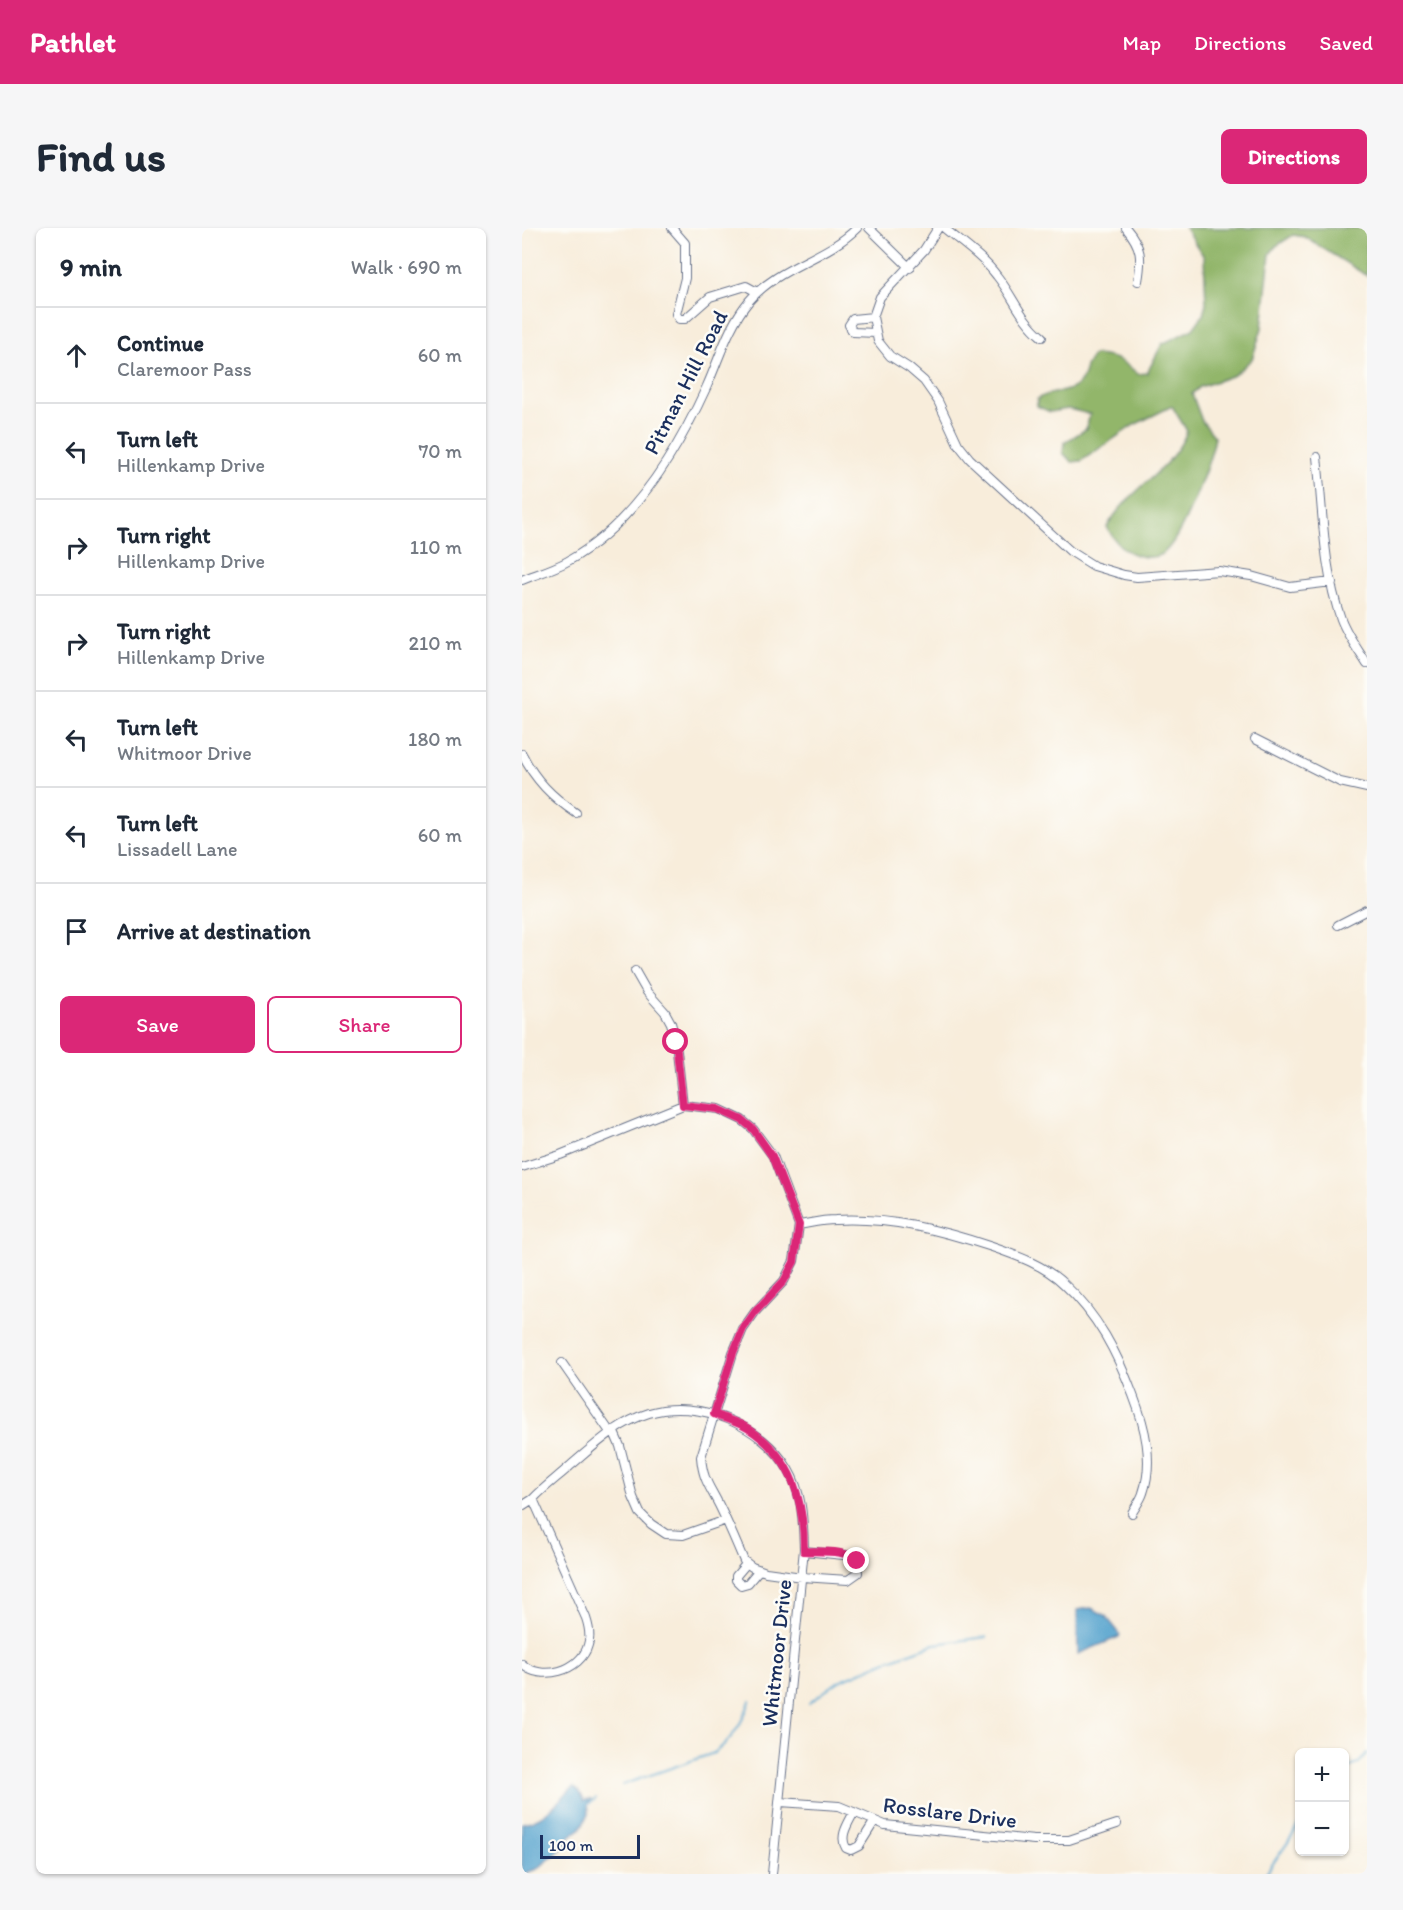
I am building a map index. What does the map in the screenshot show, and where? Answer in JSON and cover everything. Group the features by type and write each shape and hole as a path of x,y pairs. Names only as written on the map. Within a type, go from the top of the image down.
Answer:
{"street":[{"path":"672,228 685,243 685,278 676,314 679,320 685,319 710,297 746,286 757,292"},
{"name":"Pitman Hill Road","path":"522,580 566,563 579,555 606,534 639,502 691,420 734,321 757,292 775,277 844,241 857,228"},
{"path":"869,228 910,268"},
{"path":"938,228 910,268 880,297 873,317 878,341 890,356 916,375 938,401 957,444 970,459 1070,551 1094,566 1137,577 1220,571 1290,586 1332,582"},
{"path":"944,228 985,261 998,276 1024,319 1042,337"},
{"path":"1126,228 1142,256 1138,281"},
{"path":"873,317 853,319 849,325 853,332 859,334 876,333"},
{"path":"1317,458 1332,582 1342,622 1367,663"},
{"path":"1255,739 1340,782 1367,788"},
{"path":"522,754 541,785 554,799 576,813"},
{"path":"1338,925 1367,910"},
{"path":"635,971 647,992 665,1012 671,1023 676,1042 683,1105"},
{"path":"522,1167 560,1155 683,1105 718,1109 742,1120 753,1129 772,1156 799,1225 794,1262 784,1281 755,1312 743,1329 733,1353 701,1456 702,1469 706,1482 747,1563 759,1570 802,1577 848,1580 858,1573 857,1561 853,1556 804,1551"},
{"path":"799,1225 834,1220 862,1221 901,1223 940,1231 1024,1259 1042,1267 1063,1283 1083,1303 1102,1328 1123,1367 1139,1411 1148,1452 1148,1465 1143,1494 1132,1513"},
{"path":"562,1363 621,1446 633,1497 640,1513 651,1524 666,1533 683,1535 726,1520"},
{"name":"Whitmoor Drive","path":"522,1506 611,1431 642,1416 661,1410 673,1409 714,1414 748,1428 763,1440 788,1468 801,1501 804,1551 772,1874"},
{"path":"522,1664 536,1673 547,1674 564,1670 580,1660 585,1653 590,1636 586,1618 533,1499"},
{"path":"747,1563 736,1576 736,1580 741,1585 748,1583 759,1570"},
{"name":"Rosslare Drive","path":"780,1802 839,1806 885,1825 1056,1842 1078,1838 1117,1824"},
{"path":"854,1812 843,1836 842,1841 846,1848 851,1850 859,1846 874,1822"}],"green space":[{"path":"1185,228 1367,228 1367,276 1305,237 1293,235 1276,246 1270,254 1262,328 1252,359 1234,375 1200,387 1192,394 1202,421 1215,437 1194,500 1170,546 1162,554 1146,557 1124,549 1107,527 1126,502 1171,458 1180,445 1187,431 1172,406 1134,425 1081,461 1072,462 1063,453 1064,443 1086,429 1090,414 1068,409 1050,412 1037,406 1037,399 1077,385 1093,355 1118,360 1138,374 1147,373 1162,344 1193,329 1203,315 1206,303 1204,257"}],"water":[{"path":"1091,1608 1105,1615 1120,1634 1119,1637 1078,1654 1077,1610"},
{"path":"573,1787 580,1792 584,1801 592,1800 588,1803 589,1814 580,1829 570,1836 564,1847 537,1869 522,1874 522,1823 544,1814"}],"waterway":[{"path":"809,1703 839,1681 884,1662 935,1644 986,1637"},
{"path":"622,1785 714,1753 736,1730 750,1701"},
{"path":"1349,1768 1359,1763 1367,1753"},
{"path":"586,1806 596,1798"},
{"path":"1266,1874 1295,1831"}],"route":[{"path":"676,1042 683,1105 718,1109 742,1120 753,1129 772,1156 799,1225 794,1262 784,1281 748,1320 743,1329 714,1414 748,1428 763,1440 788,1468 801,1501 804,1551 845,1554 853,1556 857,1561"}]}
